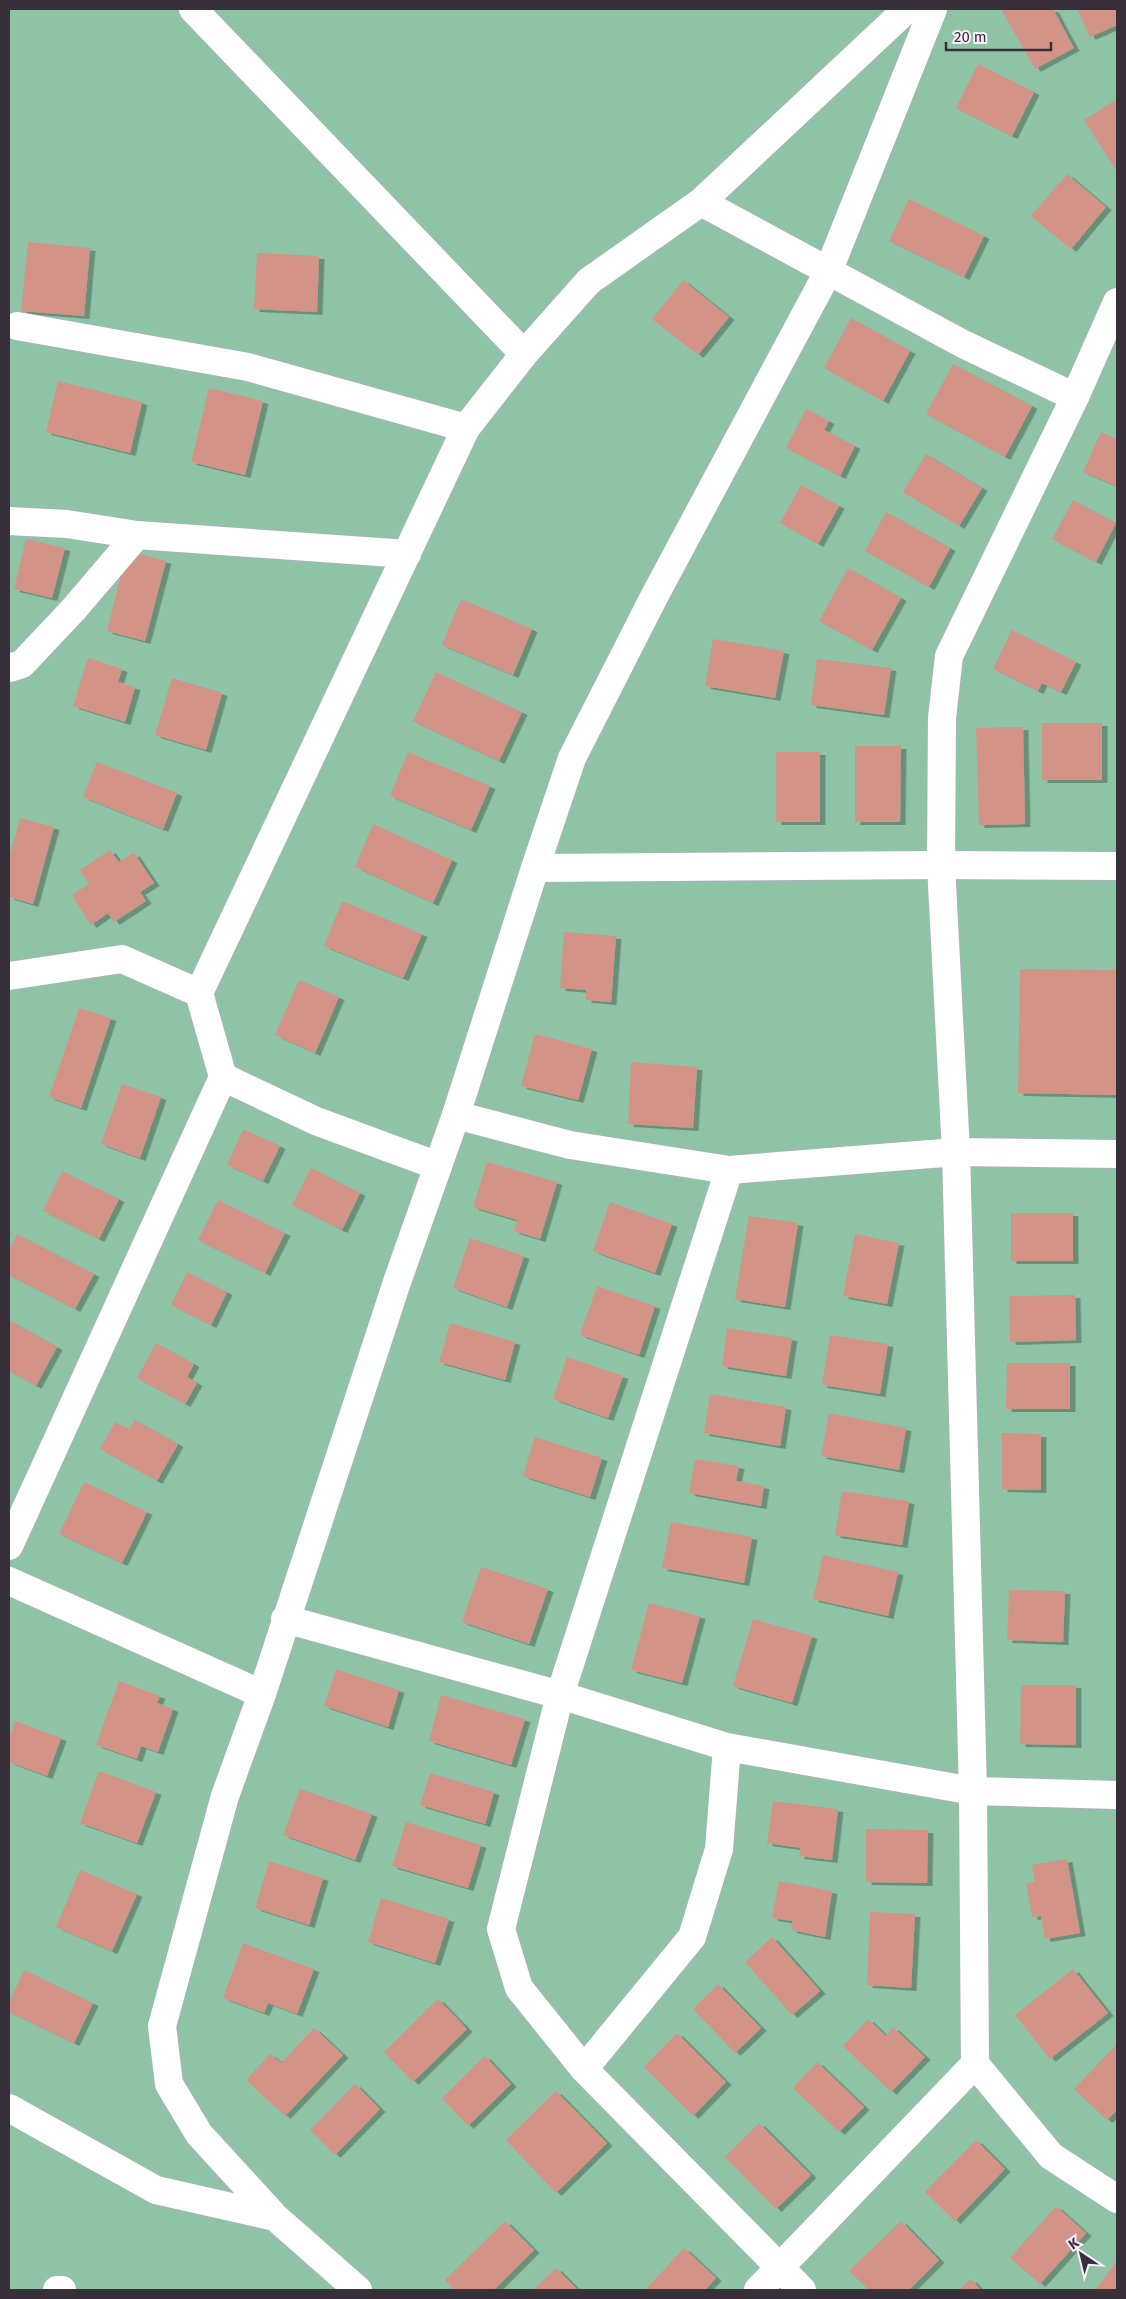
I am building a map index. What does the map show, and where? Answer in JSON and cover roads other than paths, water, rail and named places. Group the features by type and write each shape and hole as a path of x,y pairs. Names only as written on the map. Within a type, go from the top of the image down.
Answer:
{"street":[{"path":"193,9 524,354"},
{"path":"9,1546 223,1077 199,993 466,428 524,354 589,280 702,202 907,9"},
{"path":"358,2290 276,2217 199,2134 169,2084 162,2026 225,1796 262,1694 285,1619 456,1115 572,758 655,595 828,272 933,9"},
{"path":"702,202 828,272 964,344 1075,396"},
{"path":"1117,302 1075,396 949,656 942,718 941,864 956,1152 972,1791 975,2064 1051,2156 1117,2200"},
{"path":"17,326 248,368 466,428"},
{"path":"9,521 67,524 138,535 407,554"},
{"path":"9,668 22,664 73,610 138,535"},
{"path":"535,868 941,864 1117,866"},
{"path":"9,976 122,959 199,993"},
{"path":"223,1077 316,1121 438,1166"},
{"path":"456,1115 570,1144 729,1170 956,1152 1117,1154"},
{"path":"729,1170 560,1695 501,1928 519,1988 584,2069 802,2290"},
{"path":"9,1581 262,1694"},
{"path":"285,1619 560,1695 727,1747 972,1791 1117,1795"},
{"path":"584,2069 692,1937 719,1850 727,1747"},
{"path":"758,2290 782,2268 975,2064"},
{"path":"9,2108 156,2190 276,2217"},
{"path":"57,2290 62,2290"}]}
